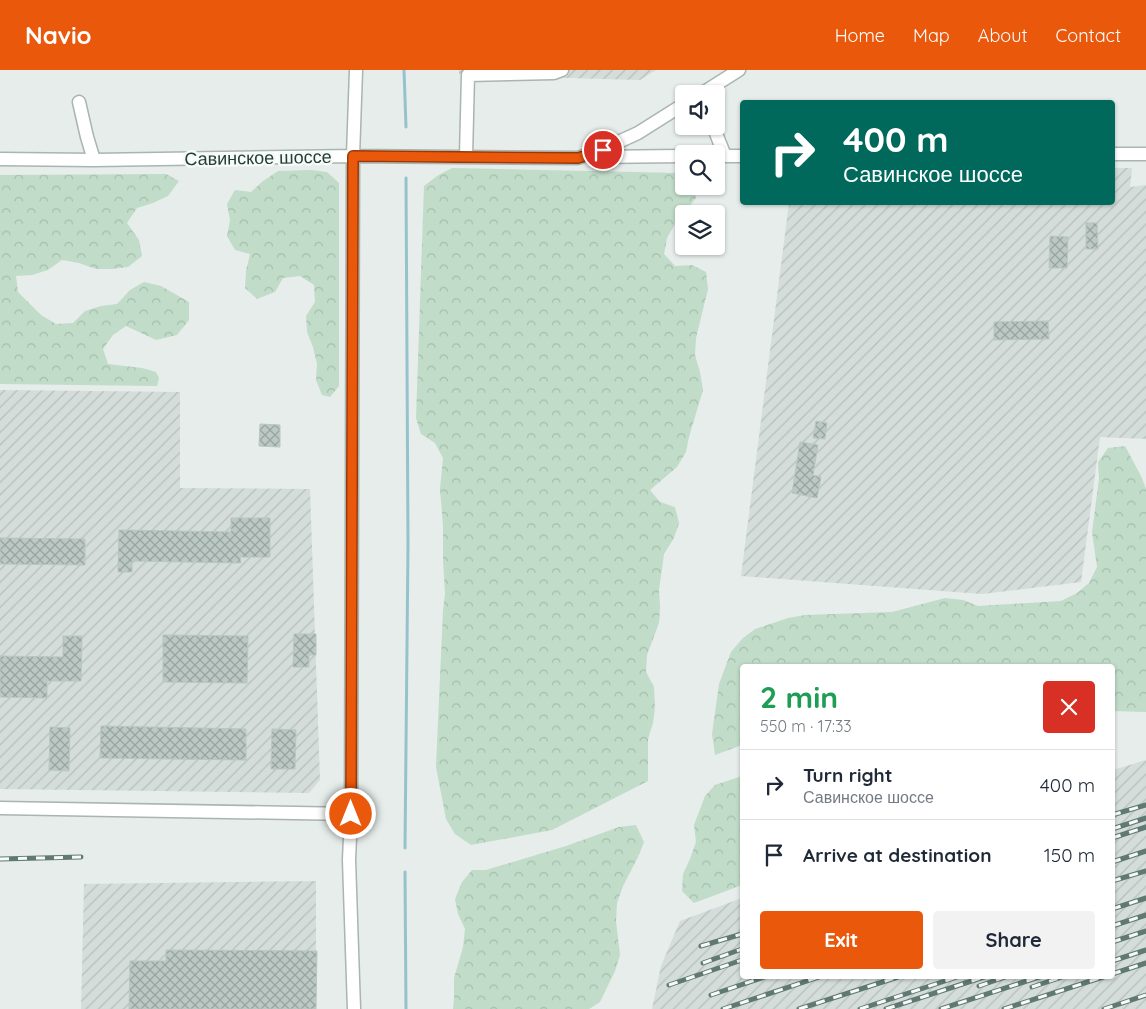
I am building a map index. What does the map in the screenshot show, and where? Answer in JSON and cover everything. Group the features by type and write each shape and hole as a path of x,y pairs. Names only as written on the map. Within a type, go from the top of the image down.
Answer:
{"street":[{"path":"354,1009 349,860 351,814 353,156 356,70"},
{"path":"466,156 468,73 554,73 562,70"},
{"path":"716,85 739,70"},
{"path":"78,102 94,160"},
{"name":"Савинское шоссе","path":"0,159 94,160 353,156 578,158 603,150 638,133 675,110"},
{"path":"1115,154 1146,154"},
{"path":"578,158 675,156"},
{"path":"725,156 740,156"},
{"path":"0,808 351,814"}],"shaded area":[{"path":"459,70 656,70 640,80 468,75 459,74"},
{"path":"1115,168 1132,168 1130,187 1146,185 1146,439 1100,437 1081,582 982,594 741,576 789,205 1115,205"},
{"path":"0,390 180,392 180,488 310,489 320,780 309,793 0,789"},
{"path":"1146,760 1146,1009 652,1009 661,966 680,921 740,899 740,979 1115,979 1115,769"},
{"path":"316,881 316,1009 81,1009 84,884"}],"green space":[{"path":"452,168 675,173 675,195 696,195 696,198 690,205 675,205 675,224 667,238 664,254 675,266 692,265 706,272 708,289 696,338 695,355 703,390 686,452 677,467 650,490 660,502 675,507 679,523 674,538 664,554 659,590 659,623 647,655 646,672 654,687 655,707 648,739 648,781 552,830 471,845 455,834 446,819 436,767 445,594 440,489 443,458 435,443 421,434 416,418 424,186"},
{"path":"311,170 327,172 339,183 339,386 330,397 322,395 316,380 317,364 307,332 306,316 315,302 314,285 300,276 283,278 275,292 257,299 245,288 250,254 235,250 227,236 230,220 227,204 235,190 251,192 278,171"},
{"path":"166,174 179,181 168,196 137,208 127,223 139,240 142,256 128,267 96,269 62,260 48,270 32,275 16,276 18,292 41,315 56,324 73,323 85,311 117,304 130,290 144,282 161,286 189,302 189,320 177,335 156,340 126,326 113,335 103,349 108,364 142,368 156,372 159,378 157,386 0,384 0,175"},
{"path":"1125,446 1146,489 1146,712 1115,711 1115,664 740,664 740,746 715,755 712,734 719,684 731,652 742,639 755,629 788,618 805,615 892,612 945,598 963,600 978,606 1061,601 1077,593 1089,583 1097,567 1092,532 1099,479 1098,462 1108,448"},
{"path":"740,777 740,886 694,903 682,891 683,874 696,842 694,825 705,796 715,785"},
{"path":"636,825 644,842 617,903 616,921 620,955 615,971 600,1002 589,1009 453,1009 454,978 463,947 465,929 458,914 455,899 462,882 472,870 486,870 566,846 619,827"}],"building":[{"path":"1086,223 1097,223 1098,249 1086,249"},
{"path":"1050,236 1068,237 1067,268 1049,268"},
{"path":"1048,321 1049,339 994,340 994,322"},
{"path":"816,421 827,423 825,439 813,438"},
{"path":"260,424 280,425 280,447 259,446"},
{"path":"800,442 818,445 813,475 821,477 817,498 792,493"},
{"path":"231,518 270,518 270,557 240,557 241,563 132,561 132,572 118,572 119,530 231,532"},
{"path":"0,538 85,539 85,565 0,564"},
{"path":"294,634 316,634 316,655 309,655 309,667 293,667"},
{"path":"163,635 248,636 247,683 163,682"},
{"path":"63,636 82,636 81,681 47,681 47,698 0,697 0,656 63,657"},
{"path":"101,726 246,729 246,760 100,758"},
{"path":"50,727 70,728 69,771 49,770"},
{"path":"272,729 296,730 295,769 271,769"},
{"path":"166,950 317,951 316,1009 129,1009 130,961 166,961"}],"waterway":[{"path":"404,70 406,127"},
{"path":"405,848 408,544 406,178"},
{"path":"405,872 406,1009"}],"railway":[{"path":"1115,814 1146,805"},
{"path":"1115,828 1146,818"},
{"path":"1115,837 1146,827"},
{"path":"1115,861 1146,851"},
{"path":"0,859 81,857"},
{"path":"1115,880 1146,871"},
{"path":"1115,908 1146,898"},
{"path":"1115,925 1146,915"},
{"path":"1115,941 1146,931"},
{"path":"701,946 740,935"},
{"path":"703,963 740,950"},
{"path":"1115,960 1146,950"},
{"path":"669,985 740,961"},
{"path":"1115,973 1146,963"},
{"path":"711,995 758,979"},
{"path":"723,1009 813,979"},
{"path":"799,1009 892,979"},
{"path":"860,1009 951,979"},
{"path":"886,1009 978,979"},
{"path":"979,986 999,979"},
{"path":"941,1009 1033,979"},
{"path":"1032,987 1056,979"},
{"path":"1004,1009 1097,979"},
{"path":"1104,1009 1146,995"}],"route":[{"path":"351,814 353,156 578,158 603,150"}]}
